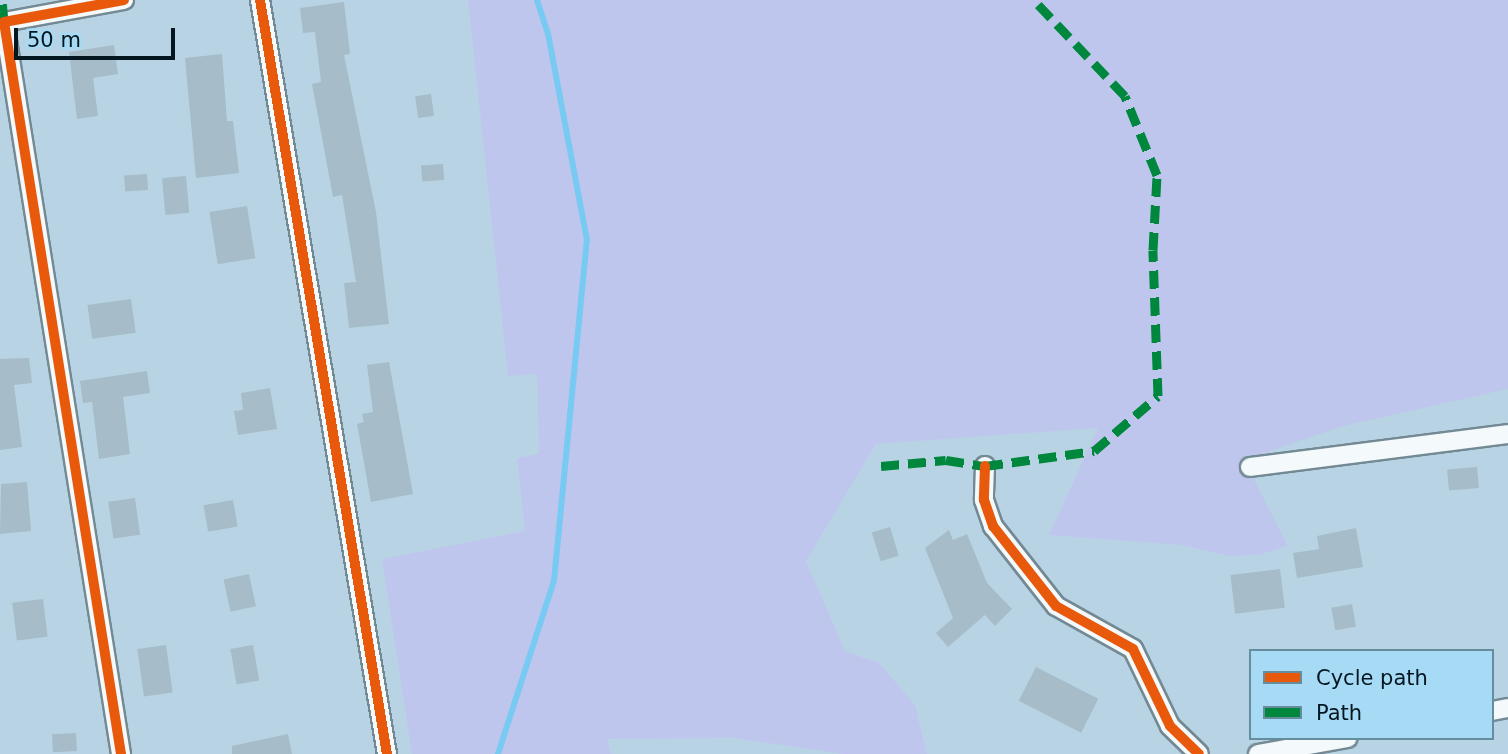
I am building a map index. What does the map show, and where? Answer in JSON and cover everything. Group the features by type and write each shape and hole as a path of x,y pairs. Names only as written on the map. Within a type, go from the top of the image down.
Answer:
{"street":[{"path":"121,754 4,22 123,0"},
{"path":"260,0 387,754"},
{"path":"1250,467 1508,434"},
{"path":"985,466 984,500 993,526 1056,606 1133,649 1170,726 1199,754"},
{"path":"1258,754 1337,740"}],"shaded area":[{"path":"468,0 1508,0 1508,389 1343,426 1244,460 1288,546 1259,555 1229,556 1182,545 1049,535 1098,428 876,444 806,561 845,651 879,663 915,705 927,754 843,754 734,738 607,739 611,754 412,754 382,559 525,531 517,458 539,454 537,374 508,376"}],"building":[{"path":"344,2 350,54 344,55 376,212 389,324 349,328 344,283 356,282 342,195 333,197 312,84 321,82 315,32 303,33 300,8"},
{"path":"114,45 118,74 93,78 98,116 77,119 69,52"},
{"path":"222,54 227,121 233,121 239,173 196,178 185,58"},
{"path":"431,94 434,116 418,118 415,96"},
{"path":"443,164 444,180 422,181 421,166"},
{"path":"147,174 148,190 125,192 124,176"},
{"path":"186,176 189,213 165,215 162,178"},
{"path":"247,206 255,258 218,264 209,212"},
{"path":"131,299 136,333 92,339 87,305"},
{"path":"29,358 32,383 14,385 22,447 0,450 0,359"},
{"path":"389,362 413,494 371,502 357,424 364,422 362,414 373,412 367,365"},
{"path":"147,371 150,393 123,397 130,454 99,459 92,402 83,403 80,381"},
{"path":"270,388 277,429 238,435 234,411 243,410 241,393"},
{"path":"1477,467 1479,488 1449,491 1447,470"},
{"path":"27,482 31,531 0,534 1,484"},
{"path":"135,498 140,535 113,538 108,502"},
{"path":"233,500 238,527 208,532 203,505"},
{"path":"890,527 899,556 881,561 872,533"},
{"path":"1356,528 1363,567 1297,578 1293,553 1319,549 1317,536"},
{"path":"949,530 953,540 967,534 987,583 1012,609 995,626 985,615 948,647 936,633 953,618 925,548"},
{"path":"1280,569 1285,608 1235,614 1230,575"},
{"path":"249,574 256,606 230,612 224,579"},
{"path":"43,599 48,637 17,640 12,603"},
{"path":"1352,604 1356,627 1335,630 1331,608"},
{"path":"166,645 173,693 144,697 137,649"},
{"path":"253,645 259,680 237,684 230,649"},
{"path":"1036,667 1098,699 1081,733 1019,701"},
{"path":"76,733 77,751 53,752 52,734"},
{"path":"288,734 292,754 232,754 232,746"}],"waterway":[{"path":"498,754 554,581 587,240 548,34 537,0"}],"marked path":[{"path":"0,24 4,22 2,0"},
{"path":"881,466 946,460 985,466 1094,451 1158,396 1153,250 1157,175 1125,96 1034,0"}],"cycle path":[{"path":"121,754 4,22 124,0"},
{"path":"260,0 387,754"},
{"path":"985,466 984,500 993,526 1056,606 1133,649 1170,726 1199,754"}]}
